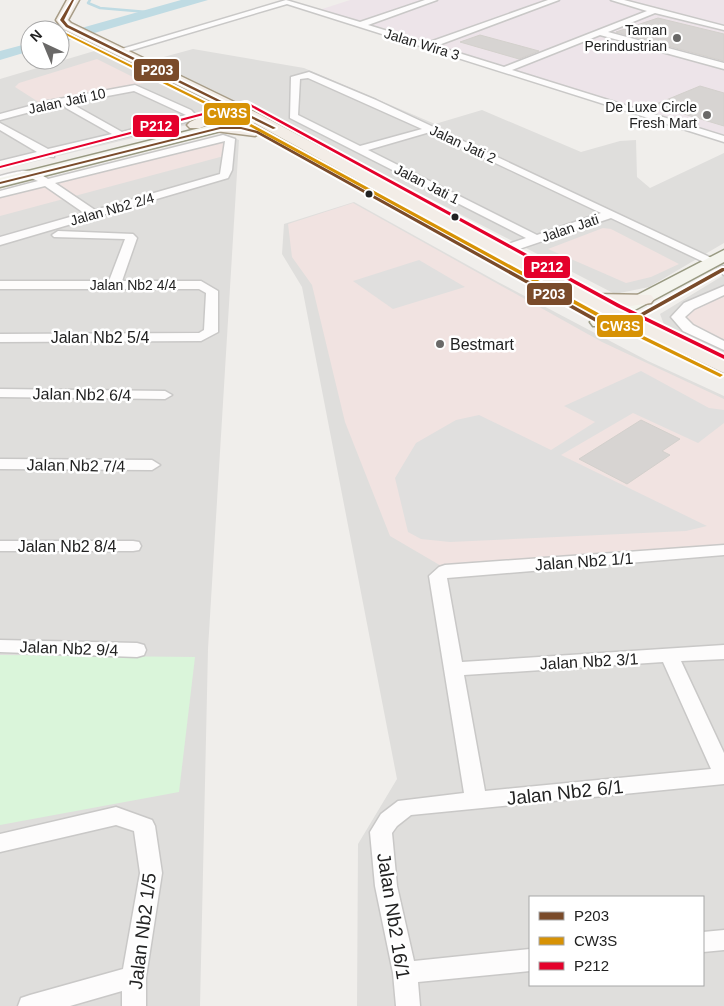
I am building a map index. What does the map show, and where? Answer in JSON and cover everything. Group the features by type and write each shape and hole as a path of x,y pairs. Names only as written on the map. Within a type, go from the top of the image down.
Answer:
{"main road":[{"path":"58,20 60,0"},
{"path":"62,20 73,0"},
{"path":"70,30 119,51 235,122"},
{"path":"70,35 80,42 615,322 724,385"},
{"path":"0,177 51,157 191,122 212,118 235,122 291,137 586,298 615,322 657,336 724,367"},
{"path":"0,183 39,178 235,122"},
{"path":"615,322 721,265"},
{"path":"586,298 604,302 648,304"},
{"path":"648,304 647,320 657,336"}],"street":[{"path":"360,25 433,0"},
{"path":"427,46 555,0"},
{"path":"615,0 724,28"},
{"name":"Jalan Wira 3","path":"119,51 284,2 724,139"},
{"path":"504,70 655,10"},
{"path":"598,32 724,66"},
{"name":"Jalan Jati 2","path":"317,130 293,116 296,77 308,75 373,102 721,265"},
{"name":"Jalan Jati 10","path":"0,117 48,104 135,88 188,112 192,116 191,122"},
{"path":"70,106 121,135"},
{"path":"0,164 51,157 121,135 191,122"},
{"name":"Jalan Nb2 2/4","path":"0,241 224,176 227,170 230,140 235,122"},
{"path":"0,126 51,157"},
{"path":"359,149 431,129"},
{"path":"291,137 317,130"},
{"name":"Jalan Jati 1","path":"317,130 359,149 537,239"},
{"path":"0,177 26,173 39,178 93,214"},
{"path":"0,194 39,178"},
{"name":"Jalan Jati","path":"500,251 611,214"},
{"path":"58,235 128,236 131,238 114,285"},
{"name":"Jalan Nb2 4/4","path":"0,285 201,285 212,291 210,332 201,337"},
{"path":"724,290 689,306 678,317 688,328 724,346"},
{"name":"Jalan Nb2 5/4","path":"0,338 201,337"},
{"name":"Jalan Nb2 6/4","path":"0,393 165,395"},
{"name":"Jalan Nb2 7/4","path":"0,464 152,466"},
{"name":"Jalan Nb2 8/4","path":"0,546 133,546"},
{"name":"Jalan Nb2 1/1","path":"454,670 438,581 438,576 444,571 724,550"},
{"name":"Jalan Nb2 9/4","path":"0,646 137,650"},
{"name":"Jalan Nb2 3/1","path":"454,670 724,652"},
{"path":"670,657 724,776"},
{"path":"454,670 476,800"},
{"name":"Jalan Nb2 6/1","path":"406,807 724,776"},
{"name":"Jalan Nb2 16/1","path":"406,807 389,820 381,832 386,886 405,973 408,1006"},
{"name":"Jalan Nb2 1/5","path":"0,843 116,816 144,826 152,873 134,978 134,1006"},
{"path":"704,942 724,940"},
{"path":"405,973 529,960"},
{"path":"30,1006 134,978"}],"shaded area":[{"path":"350,0 724,0 724,140 721,142 313,12"},
{"path":"118,44 149,61 193,49 304,68 435,124 482,110 581,152 620,141 636,140 637,177 650,188 724,153 724,243 649,287 615,294 260,111 220,117 0,170 0,79 30,70 70,70 70,58"},
{"path":"97,59 145,83 40,103 15,87 19,83 61,70 70,70 70,67"},
{"path":"225,134 239,140 208,649 200,1006 0,1006 0,192"},
{"path":"227,140 224,156 0,216 0,196"},
{"path":"354,202 498,282 648,361 724,396 724,1006 357,1006 358,844 397,779 302,287 282,254 284,224"},
{"path":"353,203 602,342 724,399 724,545 443,567 390,536 345,422 312,285 292,257 288,224"},
{"path":"603,228 611,229 679,264 651,277 626,283 548,249"},
{"path":"419,260 465,287 393,309 353,281"},
{"path":"724,275 724,359 666,330 660,314"},
{"path":"724,293 724,343 692,327 683,318 693,308"},
{"path":"641,371 709,408 724,410 724,423 698,443 633,413 561,455 707,526 686,531 450,542 421,539 408,532 395,478 416,443 456,420 479,415 551,450 595,422 564,406"}],"green space":[{"path":"0,655 195,657 179,792 0,825"}],"water":[{"path":"181,0 208,0 70,40 70,31"},
{"path":"20,46 20,54 0,60 0,51"}],"building":[{"name":"Taman Perindustrian","path":"658,18 724,34 724,61 616,32"},
{"path":"480,35 539,51 519,59 460,42"},
{"name":"De Luxe Circle Fresh Mart","path":"700,86 724,93 724,126 654,105"},
{"path":"641,420 680,439 662,451 670,455 627,484 579,459"}],"waterway":[{"path":"90,0 88,3 100,8 147,12"}],"transit line":[{"name":"P203","path":"73,0 62,20 67,26 274,128"},
{"name":"CW3S","path":"70,36 252,126 611,322 720,375"},
{"name":"P212","path":"0,167 246,103 619,306 724,357"},
{"name":"P203","path":"0,183 220,128 241,128 257,132 614,330 724,269"}],"place":[{"name":"Taman Perindustrian","path":"677,38"},
{"name":"De Luxe Circle Fresh Mart","path":"707,115"},
{"name":"Bestmart","path":"440,344"}]}
